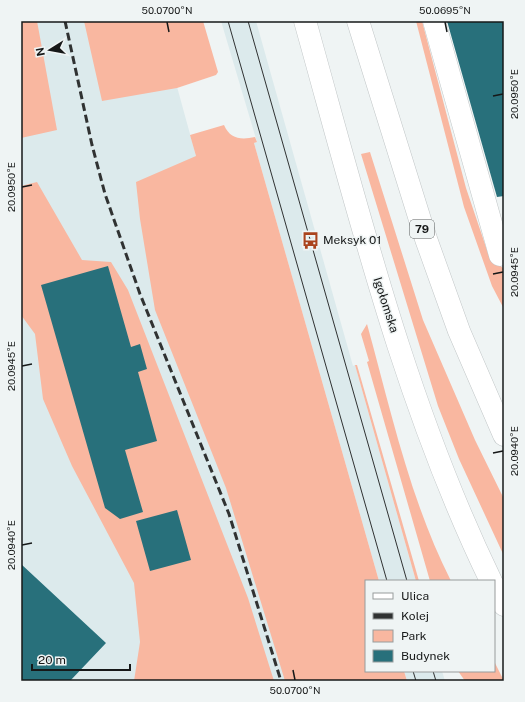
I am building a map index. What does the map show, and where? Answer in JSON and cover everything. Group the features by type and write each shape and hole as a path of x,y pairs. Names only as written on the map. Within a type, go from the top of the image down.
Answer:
{"main road":[{"name":"Igołomska","path":"305,21 371,256 406,367 473,544 491,580"},
{"name":"79","path":"358,21 428,246 459,331 504,435"},
{"path":"434,21 500,255"},
{"path":"495,588 504,605"}],"shaded area":[{"path":"21,21 159,21 196,156 366,681 21,681"},
{"path":"221,21 256,21 353,366 355,365 416,580 379,580 254,143 257,142"},
{"path":"404,672 442,672 445,681 407,681"}],"green space":[{"path":"21,21 37,21 57,130 21,138"},
{"path":"84,21 203,21 218,72 216,75 177,88 102,101"},
{"path":"416,21 422,21 466,188 489,256 504,269 504,309 492,286 464,207"},
{"path":"224,125 226,130 233,136 241,138 255,137 257,142 254,143 379,580 365,580 365,672 404,672 407,681 285,681 226,488 155,310 140,219 136,182 196,156 190,135"},
{"path":"370,152 423,320 475,440 504,499 504,556 459,459 438,406 361,154"},
{"path":"37,182 82,260 111,262 128,290 248,598 274,681 134,681 140,642 134,583 72,466 43,399 35,334 21,315 21,186"},
{"path":"367,324 393,422 413,487 424,519 451,580 430,580 367,362 369,361 361,334"},
{"path":"355,365 357,365 419,580 416,580"},
{"path":"495,663 504,681 465,681 459,672 495,672"}],"building":[{"path":"447,21 504,21 504,196 497,197"},
{"path":"108,266 131,347 140,344 147,369 138,372 157,441 125,450 143,512 120,519 105,508 41,285"},
{"path":"177,510 191,560 150,571 136,521"},
{"path":"21,564 106,643 70,681 21,681"}],"tram line":[{"path":"228,21 387,580"},
{"path":"248,21 407,580"},
{"path":"413,672 416,681"},
{"path":"433,672 436,681"}],"railway":[{"path":"65,21 92,145 105,194 140,294 229,514 281,681"}],"place":[{"name":"Meksyk 01","path":"310,240"}]}
